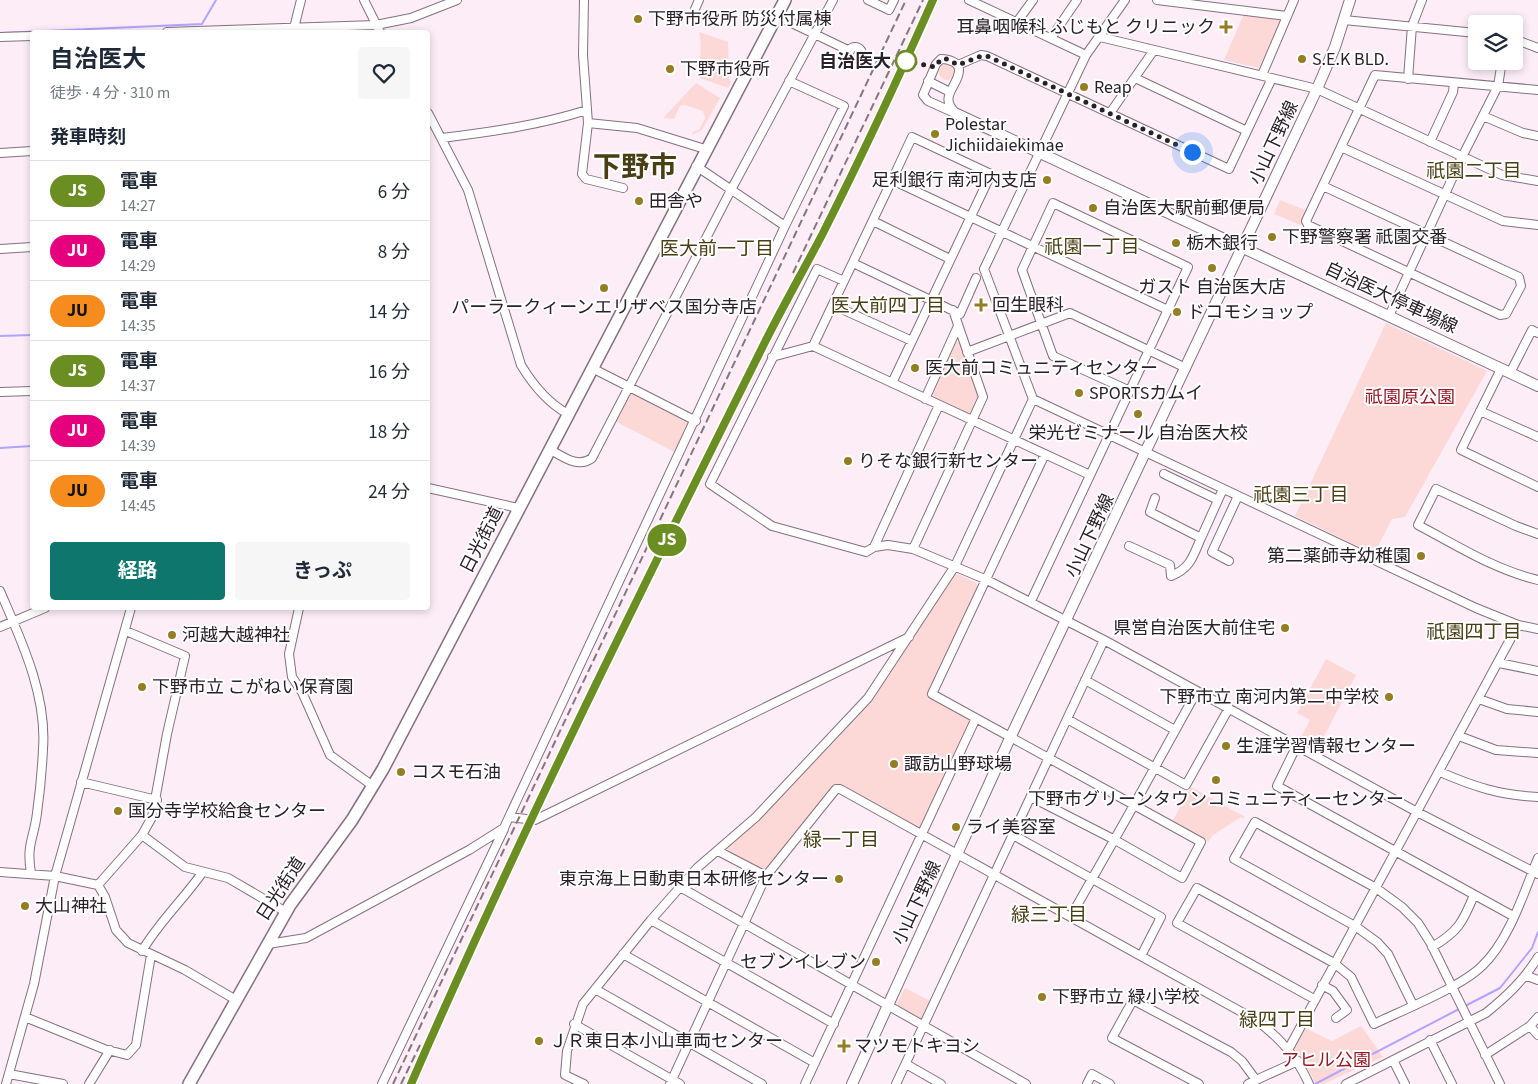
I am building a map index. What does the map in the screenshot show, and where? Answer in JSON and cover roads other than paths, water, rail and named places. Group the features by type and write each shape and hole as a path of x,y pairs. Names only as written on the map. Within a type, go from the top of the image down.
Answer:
{"highway":[{"name":"日光街道","path":"189,1084 286,912 373,786 696,166 785,0"}],"main road":[{"name":"小山下野線","path":"852,1084 1012,736 1068,621 1317,89 1350,0"},
{"name":"自治医大停車場線","path":"957,114 1538,386"}],"street":[{"path":"294,30 301,0"},
{"path":"364,0 378,29"},
{"path":"336,30 378,29 457,0"},
{"path":"584,0 583,55 588,123 582,174 586,179 624,188"},
{"path":"695,9 699,0"},
{"path":"549,449 575,463 588,462 592,458 731,190 833,0"},
{"path":"868,0 889,10 894,0"},
{"path":"969,0 986,4 1017,22 1086,55"},
{"path":"1017,22 1033,0"},
{"path":"1051,38 1077,0"},
{"path":"1125,0 1086,55 984,269 1033,399 1476,608 1518,625 1538,629"},
{"path":"1157,0 1287,16"},
{"path":"1262,75 1294,0"},
{"path":"1408,79 1412,26 1422,0"},
{"path":"777,16 850,50"},
{"path":"1344,20 1468,32"},
{"path":"0,37 30,36"},
{"path":"1100,37 1317,89 1502,175 1538,181"},
{"path":"1523,42 1538,48"},
{"path":"1110,113 1154,50"},
{"path":"957,114 924,99 923,92 936,64 941,59 947,59 958,65 981,56 987,56 1229,169 1272,78"},
{"path":"957,114 950,106 950,92 959,72 958,65"},
{"path":"1389,316 1462,157 1498,86 1501,70"},
{"path":"1323,186 1519,277 1521,286 1506,314 1500,315 1409,273 1308,225 1306,221 1375,75 1538,90"},
{"path":"1135,78 1247,131"},
{"path":"382,1084 696,421 785,226 844,106 790,81"},
{"path":"928,82 950,92"},
{"path":"1430,142 1454,92 1454,83"},
{"path":"442,138 510,130 527,123 587,110"},
{"path":"1483,116 1524,133 1538,136"},
{"path":"430,117 468,190 522,365 536,387 557,408 568,414"},
{"path":"588,123 637,128 705,149"},
{"path":"814,346 912,138 991,174 892,384"},
{"path":"1341,147 1503,221 1538,225"},
{"path":"0,153 30,151"},
{"path":"696,166 785,226"},
{"path":"892,180 1168,310"},
{"path":"1031,601 1109,434 1130,391 1188,267 1053,203 1022,270 1054,356 1130,391"},
{"path":"873,221 950,259"},
{"path":"0,249 30,247"},
{"path":"853,263 960,314 976,278"},
{"path":"844,281 817,269 710,484 772,526 866,552 874,546 939,406"},
{"path":"833,305 912,341"},
{"path":"913,549 983,397 953,310"},
{"path":"967,352 1070,314 1186,368"},
{"path":"925,399 958,326"},
{"path":"1538,333 1532,330 1505,371 1480,411 1461,450 1538,486"},
{"path":"772,357 814,346 1090,475"},
{"path":"592,368 696,421"},
{"path":"0,392 30,391"},
{"path":"584,1084 565,1076 567,1051 574,1024 583,1004 680,887 756,817 868,698 955,566 1033,399"},
{"path":"1480,411 1538,437"},
{"path":"1031,797 1182,878 1201,842 1012,736 932,694 1045,454"},
{"path":"1164,474 1218,500"},
{"path":"430,488 518,508"},
{"path":"1129,546 1170,565 1172,576 1183,571 1190,563 1223,489"},
{"path":"1538,534 1516,526 1436,489 1418,525 1480,558 1520,576 1538,580"},
{"path":"1229,561 1212,552 1238,496"},
{"path":"1155,498 1150,512 1201,538"},
{"path":"874,546 896,545 913,549 1031,601 1418,812 1535,872"},
{"path":"0,591 37,690 43,716 43,747 37,815 29,845 31,873"},
{"path":"0,627 40,610"},
{"path":"6,1084 25,1017 55,876 131,610"},
{"path":"299,610 289,654 292,677 302,692 330,755 373,786"},
{"path":"1288,1050 1518,625"},
{"path":"98,885 142,835 152,817 157,800 167,734 185,656 126,631"},
{"path":"509,817 536,820 909,637"},
{"path":"896,1084 1104,640"},
{"path":"1499,663 1538,671"},
{"path":"1085,680 1174,730"},
{"path":"1071,916 1197,691"},
{"path":"1479,699 1507,709 1538,712"},
{"path":"1066,719 1186,785 1229,708"},
{"path":"805,1084 976,718"},
{"path":"1459,736 1496,750 1538,753"},
{"path":"1297,745 1277,786 1513,916"},
{"path":"1440,772 1471,785 1505,795 1538,797"},
{"path":"81,782 157,800"},
{"path":"671,1082 766,876 836,790 840,789 995,873 1256,1020 1273,1032 1298,1061 1309,1084"},
{"path":"1413,1005 1388,954 1377,942 1355,926 1234,859 1255,822 1376,888 1402,907 1418,923 1452,986 1500,1084"},
{"path":"268,944 306,938 429,873 504,828"},
{"path":"142,835 185,867 202,873 228,878 286,912"},
{"path":"1013,835 1161,917 1141,956"},
{"path":"718,851 766,876"},
{"path":"1314,999 1176,923 1197,888 1334,963 1351,978 1374,1024 1452,986 1482,967 1499,946 1535,872 1538,858"},
{"path":"0,872 55,876 98,885 105,897 118,934 128,943 185,970 236,1000"},
{"path":"142,951 160,923 181,903 202,873"},
{"path":"680,887 1026,1084"},
{"path":"1432,947 1450,936 1463,922 1474,895"},
{"path":"651,920 834,1024"},
{"path":"623,954 815,1063"},
{"path":"25,1017 110,1050 126,1054 136,1045 151,955"},
{"path":"1346,1084 1357,1081 1430,1040 1486,1013 1506,997 1527,976 1538,957"},
{"path":"1527,976 1538,980"},
{"path":"1322,985 1333,991 1347,1010 1336,1018"},
{"path":"595,988 762,1084"},
{"path":"1199,1084 1112,1038 1133,1000 1231,1052 1242,1061 1252,1082 1298,1061"},
{"path":"1485,1054 1530,1026 1538,1017"},
{"path":"574,1024 671,1082 680,1084"},
{"path":"1530,1026 1538,1035"},
{"path":"1430,1040 1452,1084"},
{"path":"89,1084 110,1050"},
{"path":"1393,1060 1405,1084"},
{"path":"906,1064 941,1084"},
{"path":"9,1074 63,1084"},
{"path":"1087,1084 1092,1074 1110,1084"}],"waterway":[{"path":"67,30 202,24 216,0"},
{"path":"0,33 30,32"},
{"path":"0,336 30,335"},
{"path":"0,448 30,446"},
{"path":"1465,1006 1500,988 1532,948 1538,932"},
{"path":"1315,1084 1461,1008"}],"railway":[{"path":"393,1084 906,0"},
{"path":"793,273 923,0"},
{"path":"411,1084 496,895 585,708 768,336 851,177 933,0"},
{"path":"401,1084 420,1045"}],"train":[{"name":"JS","path":"411,1084 463,964 587,702 770,331 822,234 907,60 933,0"}],"place":[{"name":"下野市役所 防災付属棟","path":"638,19"},
{"name":"耳鼻咽喉科 ふじもと クリニック","path":"1226,27"},
{"name":"S.E.K BLD.","path":"1302,59"},
{"name":"自治医大","path":"906,61"},
{"name":"下野市役所","path":"670,69"},
{"name":"Reap","path":"1084,87"},
{"name":"Polestar Jichiidaiekimae","path":"935,134"},
{"name":"足利銀行 南河内支店","path":"1047,180"},
{"name":"田舎や","path":"639,201"},
{"name":"自治医大駅前郵便局","path":"1093,208"},
{"name":"下野警察署 祇園交番","path":"1272,237"},
{"name":"栃木銀行","path":"1176,243"},
{"name":"ガスト 自治医大店","path":"1212,268"},
{"name":"パーラークィーンエリザベス国分寺店","path":"604,288"},
{"name":"回生眼科","path":"981,305"},
{"name":"ドコモショップ","path":"1177,312"},
{"name":"医大前コミュニティセンター","path":"915,368"},
{"name":"SPORTSカムイ","path":"1079,393"},
{"name":"栄光ゼミナール 自治医大校","path":"1138,414"},
{"name":"りそな銀行新センター","path":"848,461"},
{"name":"第二薬師寺幼稚園","path":"1421,556"},
{"name":"県営自治医大前住宅","path":"1285,628"},
{"name":"河越大越神社","path":"172,635"},
{"name":"下野市立 こがねい保育園","path":"142,687"},
{"name":"下野市立 南河内第二中学校","path":"1389,697"},
{"name":"生涯学習情報センター","path":"1226,746"},
{"name":"諏訪山野球場","path":"894,764"},
{"name":"コスモ石油","path":"401,772"},
{"name":"下野市グリーンタウンコミュニティーセンター","path":"1216,780"},
{"name":"国分寺学校給食センター","path":"118,811"},
{"name":"ライ美容室","path":"956,827"},
{"name":"東京海上日動東日本研修センター","path":"839,879"},
{"name":"大山神社","path":"25,906"},
{"name":"セブンイレブン","path":"876,962"},
{"name":"下野市立 緑小学校","path":"1042,997"},
{"name":"ＪＲ東日本小山車両センター","path":"539,1041"},
{"name":"マツモトキヨシ","path":"844,1046"}],"district":[{"name":"下野市","path":"635,167"},
{"name":"祇園二丁目","path":"1474,171"},
{"name":"祇園一丁目","path":"1092,247"},
{"name":"医大前一丁目","path":"717,249"},
{"name":"医大前四丁目","path":"888,306"},
{"name":"祇園三丁目","path":"1301,495"},
{"name":"祇園四丁目","path":"1474,632"},
{"name":"緑一丁目","path":"841,840"},
{"name":"緑三丁目","path":"1049,915"},
{"name":"緑四丁目","path":"1277,1020"}],"park label":[{"name":"祇園原公園","path":"1410,397"},
{"name":"アヒル公園","path":"1326,1060"}]}
